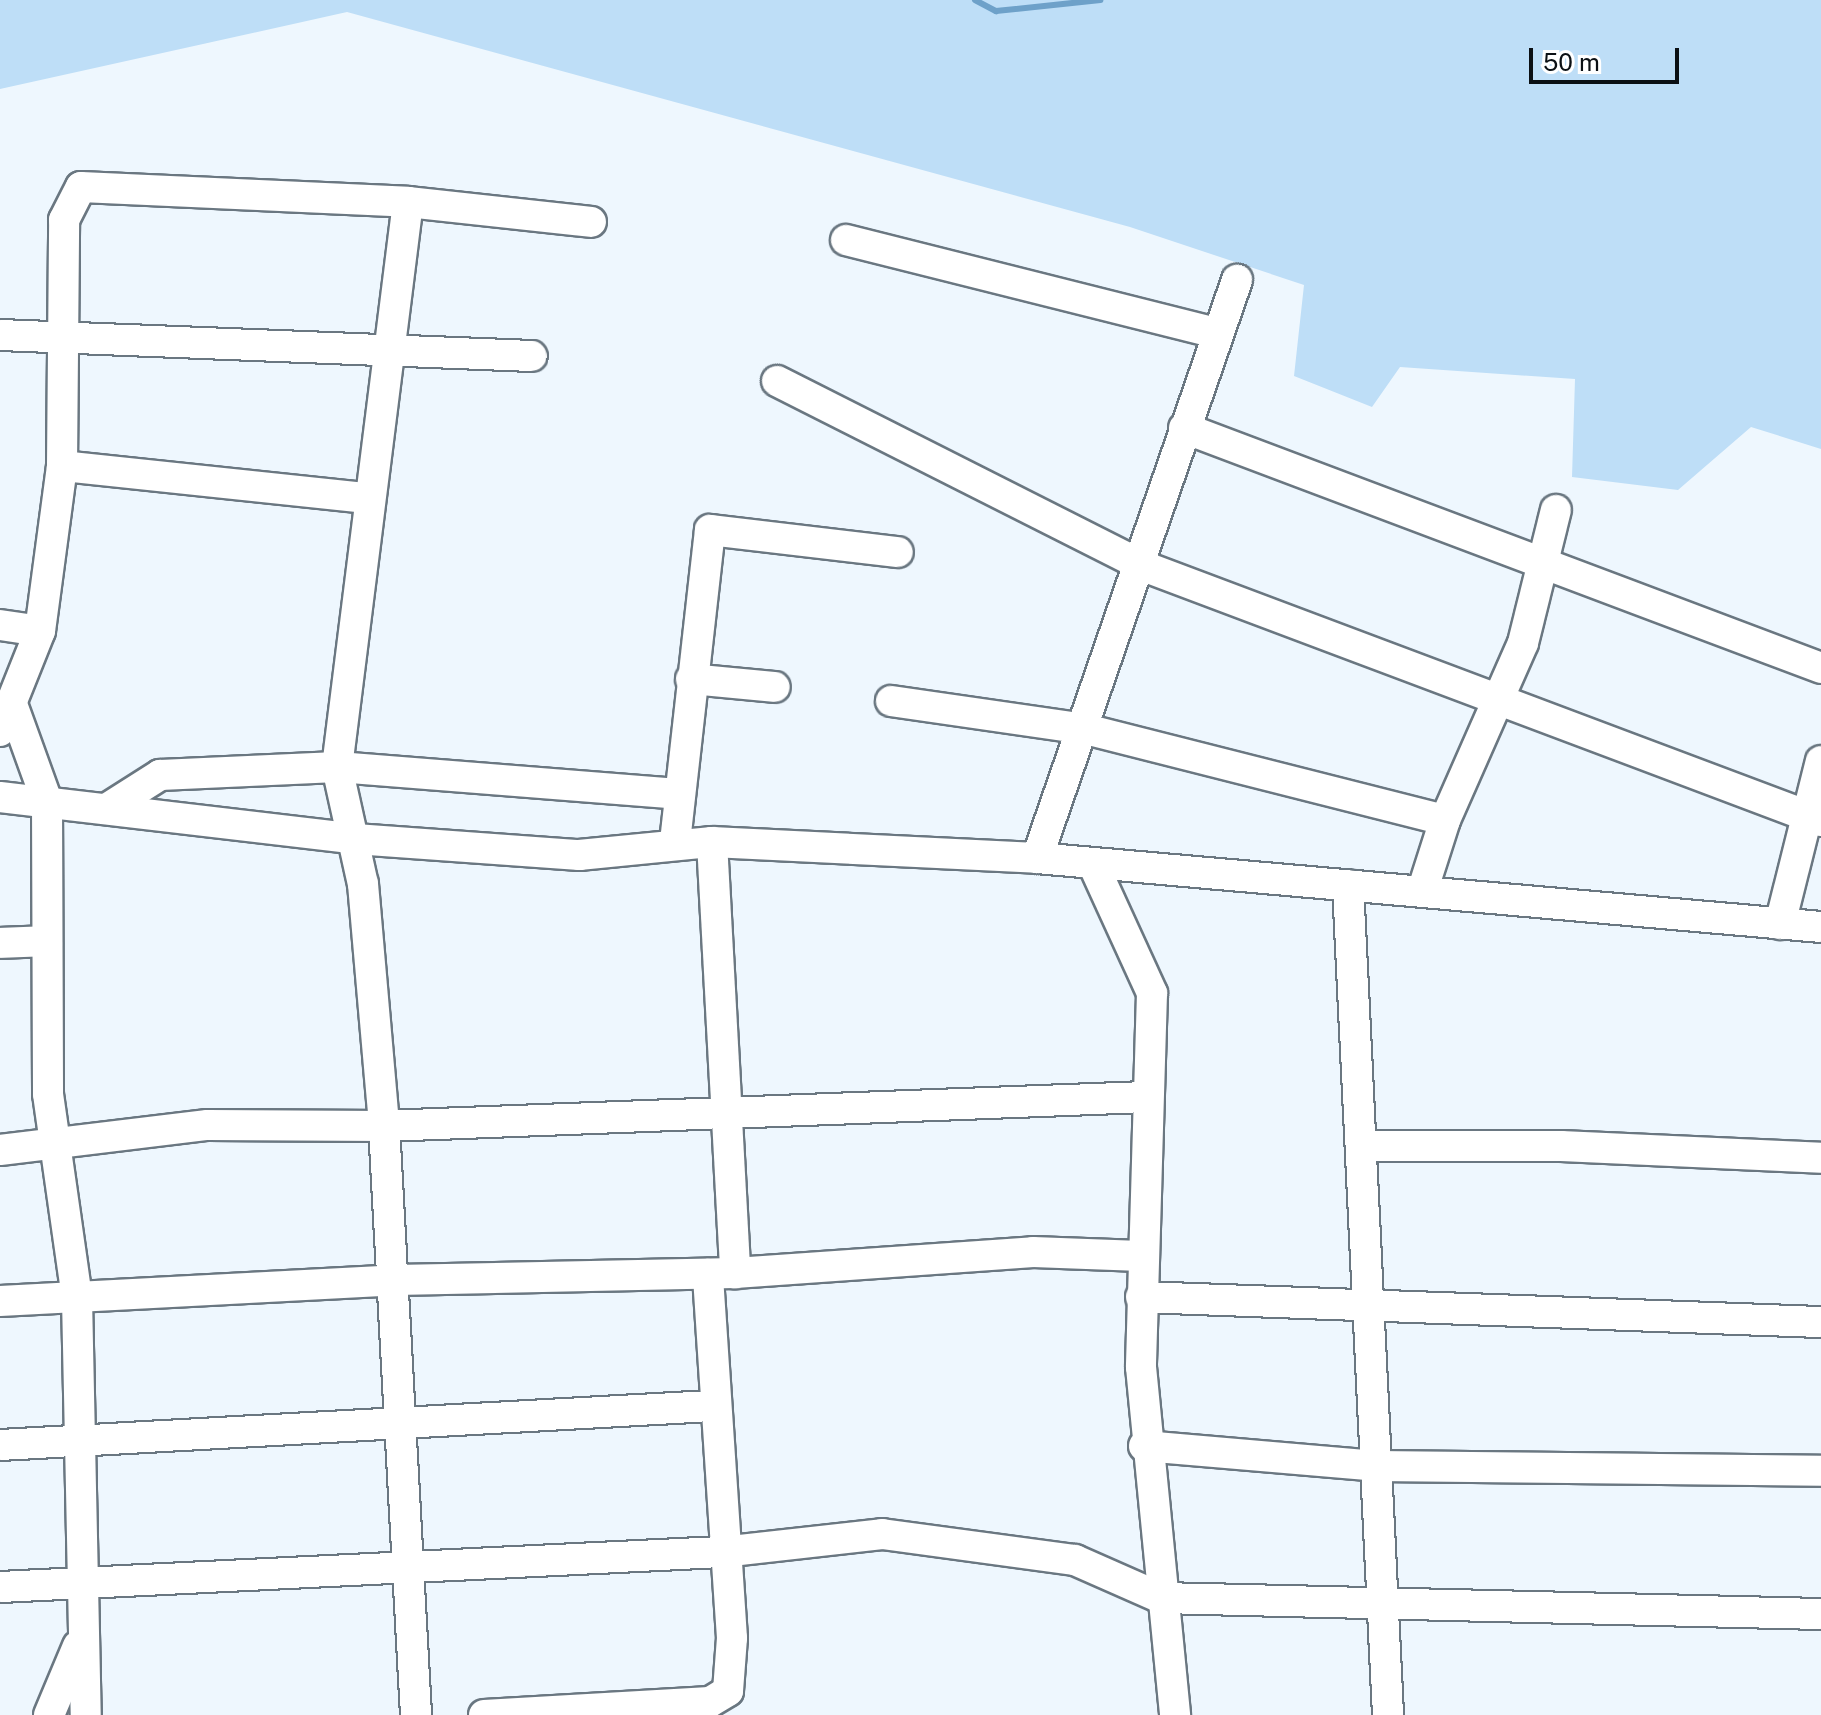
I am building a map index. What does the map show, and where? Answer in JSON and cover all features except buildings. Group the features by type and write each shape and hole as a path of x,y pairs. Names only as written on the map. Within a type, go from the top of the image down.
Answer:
{"street":[{"path":"0,731 40,631 62,466 64,220 81,187 408,202 591,222"},
{"path":"408,202 390,348 366,498 337,767 355,839 384,1126 395,1280 404,1566 416,1715"},
{"path":"846,240 1216,333"},
{"path":"1037,858 1143,566 1184,428 1237,280"},
{"path":"0,335 532,356"},
{"path":"777,381 1143,566 1497,703 1812,818"},
{"path":"1184,428 1544,561 1821,668"},
{"path":"62,466 366,498"},
{"path":"1422,892 1445,820 1523,643 1556,510"},
{"path":"675,842 710,530 898,552"},
{"path":"0,625 40,631"},
{"path":"691,679 775,687"},
{"path":"891,701 1085,729 1445,820"},
{"path":"12,704 47,801 48,1094 77,1298 81,1440 80,1641 86,1715"},
{"path":"1780,924 1812,818 1821,761"},
{"path":"108,808 160,775 337,767 679,794"},
{"path":"0,797 355,839 579,855 675,842 712,842 1037,858 1821,927"},
{"path":"484,1715 721,1699 731,1685 732,1638 722,1552 712,1406 722,1273 723,1109 712,842"},
{"path":"1093,864 1151,988 1141,1256 1144,1446 1175,1715"},
{"path":"1348,885 1365,1146 1388,1715"},
{"path":"0,943 47,941"},
{"path":"0,1150 57,1147 208,1125 384,1126 723,1109 1147,1097"},
{"path":"1365,1146 1561,1146 1821,1158"},
{"path":"0,1301 395,1280 722,1273 1033,1252 1141,1256"},
{"path":"1141,1297 1372,1310 1821,1322"},
{"path":"0,1445 398,1427 712,1406"},
{"path":"1144,1446 1376,1466 1821,1471"},
{"path":"0,1587 80,1586 404,1566 722,1552 834,1537 929,1535 1075,1560 1161,1598 1821,1614"},
{"path":"49,1715 80,1641"}],"shaded area":[{"path":"0,0 1821,0 1821,449 1751,427 1678,490 1572,477 1575,379 1400,367 1372,407 1294,376 1304,285 1130,227 347,12 0,89"}],"waterway":[{"path":"975,0 996,11 1100,0"}]}
